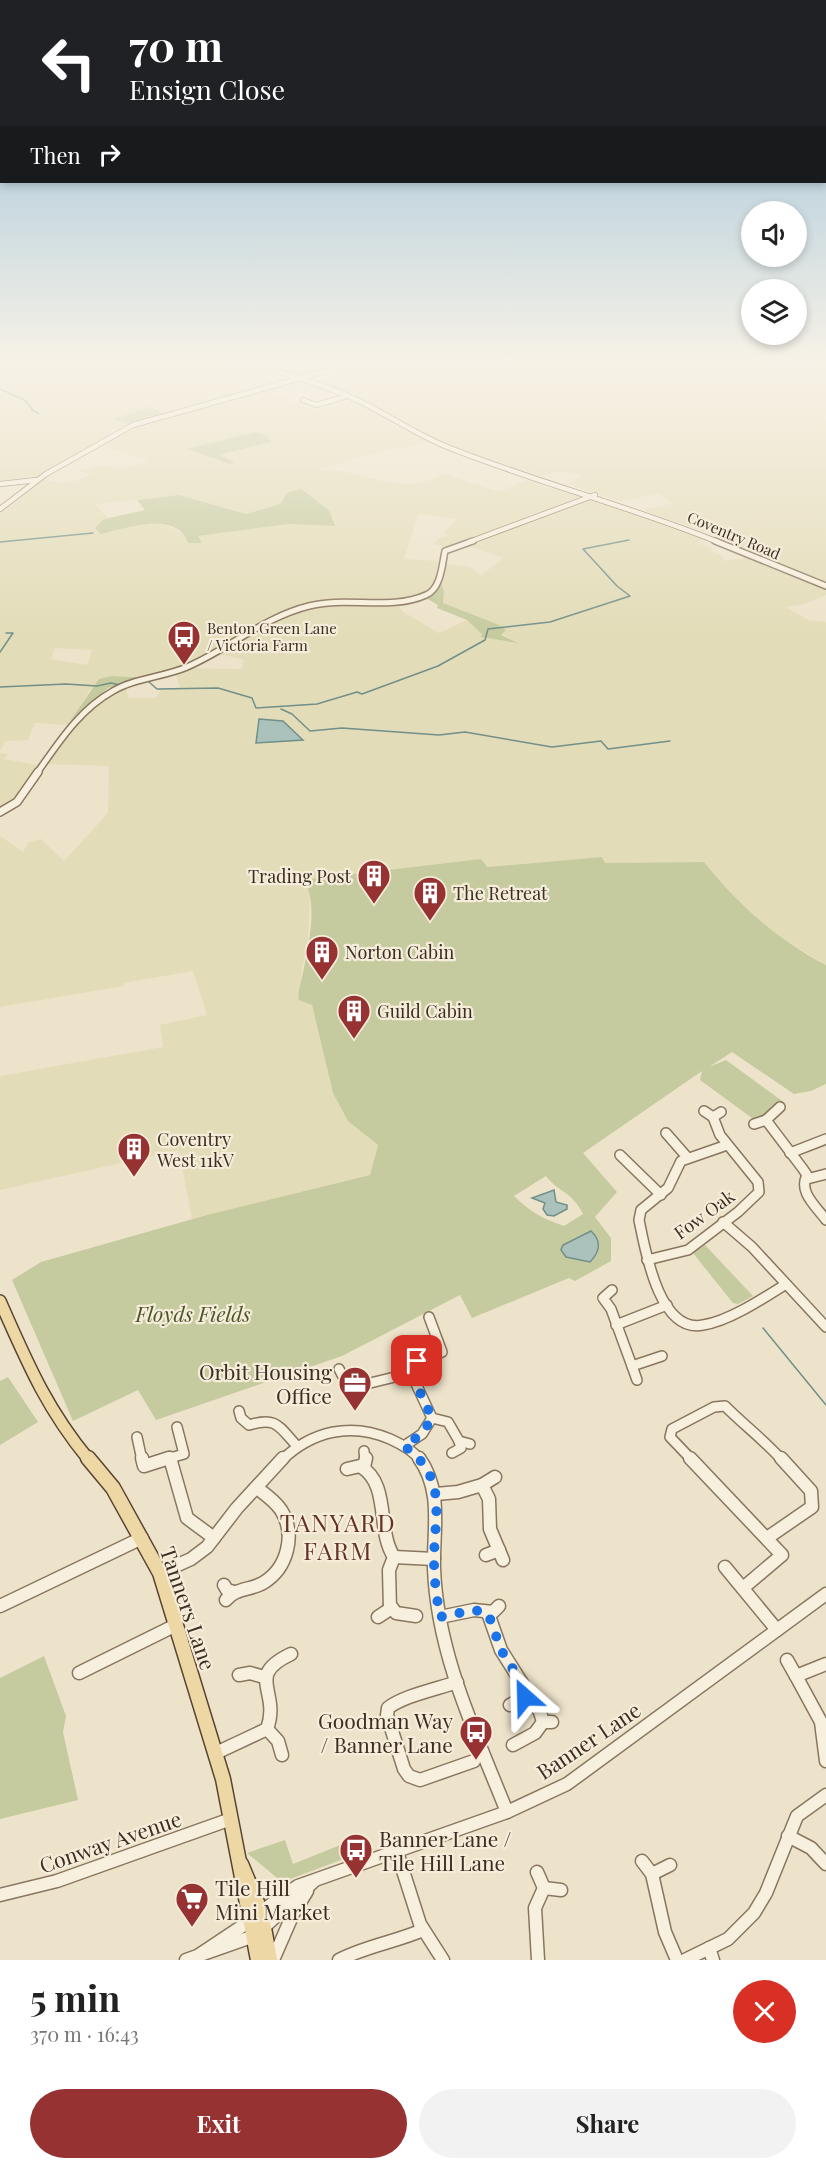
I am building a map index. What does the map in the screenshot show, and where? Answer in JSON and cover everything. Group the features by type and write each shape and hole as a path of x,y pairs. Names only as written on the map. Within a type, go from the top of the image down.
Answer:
{"main road":[{"name":"Tanners Lane","path":"0,1301 35,1381 61,1426 112,1488 160,1573 216,1753 237,1856 257,1924"},
{"path":"257,1924 258,1960"},
{"path":"257,1924 271,1960"}],"street":[{"path":"0,509 38,480 79,454"},
{"name":"Coventry Road","path":"468,454 595,495 696,531 826,586"},
{"path":"0,484 38,480"},
{"path":"0,812 17,802 74,720 114,690 187,667 258,626 308,606 333,601 397,602 427,595 436,588 445,551 595,495"},
{"path":"754,1124 766,1120 780,1107"},
{"name":"Fow Oak","path":"647,1260 688,1250 754,1198 760,1189 756,1178 727,1145 713,1113"},
{"path":"766,1120 807,1179"},
{"path":"666,1133 687,1157"},
{"path":"790,1153 826,1139"},
{"path":"727,1145 687,1157 677,1166 668,1188 644,1206 639,1215 647,1260 655,1288 685,1322 702,1326 752,1305 786,1284"},
{"path":"620,1155 662,1194"},
{"path":"826,1174 807,1179 803,1183 805,1192 826,1220"},
{"path":"723,1222 747,1242 826,1327"},
{"path":"612,1290 603,1298 610,1309 637,1380"},
{"path":"616,1325 638,1319 668,1305"},
{"path":"339,1370 345,1383 353,1392 411,1373 417,1361 442,1352 429,1317"},
{"path":"633,1366 662,1356"},
{"path":"411,1373 432,1418"},
{"path":"742,1588 782,1559 780,1551 767,1538 670,1437 672,1429 714,1407 725,1406 741,1422 760,1435 811,1491 812,1507 767,1538"},
{"path":"239,1411 241,1418 251,1430 265,1420 275,1422 297,1446"},
{"path":"432,1418 448,1422 464,1443 452,1453"},
{"path":"404,1446 422,1434 432,1418"},
{"path":"137,1437 144,1466 184,1454 177,1427"},
{"path":"160,1573 201,1551 297,1446 340,1430 377,1433 404,1446 422,1463 436,1494 434,1559 440,1617 457,1682 507,1812"},
{"path":"364,1451 366,1457 364,1467"},
{"path":"170,1458 187,1518 214,1538"},
{"path":"347,1470 364,1467"},
{"path":"364,1467 371,1474 382,1504 382,1533 394,1557 389,1570 390,1605 387,1613 378,1617"},
{"path":"436,1494 458,1492 482,1485 495,1478"},
{"path":"482,1485 489,1499 490,1528 501,1555 486,1555"},
{"path":"224,1585 230,1596 267,1580 284,1561 288,1550 285,1519 280,1509 257,1488"},
{"path":"0,1606 142,1538"},
{"path":"394,1557 434,1559"},
{"path":"725,1567 777,1630"},
{"name":"Banner Lane","path":"257,1924 313,1882 507,1812 567,1784 826,1594"},
{"path":"390,1605 396,1613 416,1616"},
{"path":"440,1617 474,1610 488,1613 500,1606"},
{"path":"488,1613 501,1650 547,1722 535,1733 513,1745"},
{"path":"79,1673 121,1650 176,1625"},
{"path":"216,1753 267,1729 273,1713 264,1677 270,1663 291,1654"},
{"path":"787,1660 821,1722 826,1761"},
{"path":"796,1676 826,1664"},
{"path":"239,1675 250,1673 264,1677"},
{"path":"457,1682 416,1697 399,1699 391,1704 387,1715 404,1769 415,1779 420,1780 474,1761"},
{"path":"510,1705 529,1695"},
{"path":"267,1729 278,1741 282,1755"},
{"path":"685,1960 711,1954 754,1913 766,1893 798,1816 826,1795"},
{"name":"Conway Avenue","path":"0,1895 57,1881 231,1819"},
{"path":"788,1836 811,1848 826,1864"},
{"path":"397,1852 423,1930 443,1960"},
{"path":"642,1861 652,1874 658,1892 665,1932 677,1960"},
{"path":"652,1874 670,1865"},
{"path":"537,1872 544,1888 535,1908 538,1960"},
{"path":"271,1960 292,1914 313,1882"},
{"path":"544,1888 561,1890"},
{"path":"193,1957 257,1924"},
{"path":"343,1959 365,1947 389,1944 423,1930"}],"shaded area":[{"path":"0,454 75,454 35,479 0,483"},
{"path":"128,454 203,454 230,464 234,461 217,455 371,454 318,469 342,471 392,483 418,484 445,474 500,492 530,478 546,488 558,488 582,496 449,547 433,544 441,537 445,537 447,534 443,533 458,519 418,514 404,559 438,561 434,587 427,593 417,597 383,601 334,599 317,602 255,625 187,666 151,678 112,676 89,691 68,725 35,723 28,740 5,741 0,752 0,512 21,498 41,479 62,483 75,481 91,474 78,470 88,469 93,465 120,468 150,462","holes":["301,489 329,510 334,526 289,524 186,537 172,527 153,522 132,525 104,519 108,518 95,504 179,495 246,514 280,504 288,492","55,648 92,650 87,665 51,659"]},
{"path":"826,454 826,584 730,544 738,535 731,531 721,529 704,532 643,510 673,503 659,494 620,501 567,484 583,476 578,474 559,472 542,476 475,455"},
{"path":"588,499 602,499 708,537 697,542 723,556 723,561 750,557 826,588 826,595 805,604 786,607 809,620 826,622 826,965 780,937 753,915 727,892 704,862 605,863 601,857 486,867 481,859 412,869 310,891 308,939 298,991 312,1005 333,1093 348,1121 378,1145 370,1175 192,1219 179,1150 0,1190 0,1076 163,1047 160,1025 207,1015 193,971 124,983 124,986 0,1007 0,836 23,852 29,842 41,839 64,861 108,813 109,766 44,764 73,727 102,700 125,687 129,698 156,698 161,689 180,688 176,674 190,668 242,669 244,660 216,653 262,625 319,605 398,603 402,611 439,633 467,620 478,627 483,634 481,637 518,643 442,603 444,591 440,580 442,563 470,567 481,575 504,558 464,545"},
{"path":"0,753 8,754 4,759 38,765 13,801 0,809"}],"green space":[{"path":"203,454 220,454 218,455 235,462 230,464"},
{"path":"301,489 329,510 335,526 289,524 198,536 202,543 188,543 182,533 162,524 136,526 101,534 95,528 104,519 145,510 137,500 179,495 246,514 280,504 288,492"},
{"path":"440,580 444,591 443,603 499,625 506,630 501,635 518,643 481,637 482,634 467,620 437,608 438,605 426,598 436,591"},
{"path":"112,676 151,678 108,688 70,721 99,679"},
{"name":"Floyds Fields","path":"602,857 605,863 704,862 745,907 775,933 826,965 826,1084 811,1091 794,1094 732,1052 709,1067 726,1060 785,1103 756,1121 700,1080 702,1071 583,1153 617,1192 595,1217 611,1238 611,1261 575,1281 569,1278 472,1318 460,1295 342,1356 156,1420 138,1390 73,1421 12,1280 41,1262 207,1215 370,1175 378,1145 348,1121 333,1093 312,1005 299,1000 299,988 311,923 311,900 304,880 481,859 487,867","holes":["546,1176 570,1196 583,1214 564,1226 537,1214 514,1196"]},
{"path":"705,1245 753,1296 738,1304 733,1303 693,1253"},
{"path":"8,1377 38,1422 0,1445 0,1381"},
{"path":"44,1656 66,1716 63,1732 78,1800 0,1819 0,1678"},
{"path":"285,1840 293,1864 348,1842 357,1854 282,1882 247,1853"}],"water":[{"path":"259,719 283,721 303,740 256,743"},
{"path":"554,1190 556,1202 567,1205 567,1209 554,1216 547,1215 543,1209 545,1203 532,1198"},
{"path":"591,1231 597,1239 598,1246 590,1262 566,1257 561,1250 563,1245"}],"waterway":[{"path":"0,542 93,533"},
{"path":"149,682 157,689 218,688 252,698 256,708 317,704 357,692 362,694 438,666 485,640 488,629 550,622 630,596 617,586 583,549 629,540"},
{"path":"0,652 13,633 6,633"},
{"path":"0,687 66,684 97,686 111,683 120,685"},
{"path":"281,709 292,714 310,731 342,728 439,735 465,732 552,747 601,741 608,749 670,741"},
{"path":"763,1328 826,1405"}],"place":[{"name":"Benton Green Lane / Victoria Farm","path":"184,666"},
{"name":"Trading Post","path":"374,905"},
{"name":"The Retreat","path":"430,922"},
{"name":"Norton Cabin","path":"322,981"},
{"name":"Guild Cabin","path":"354,1040"},
{"name":"Coventry West 11kV","path":"134,1178"},
{"name":"Orbit Housing Office","path":"355,1412"},
{"name":"Goodman Way / Banner Lane","path":"476,1761"},
{"name":"Banner Lane / Tile Hill Lane","path":"356,1879"},
{"name":"Tile Hill Mini Market","path":"192,1928"}],"district":[{"name":"TANYARD FARM","path":"338,1536"}],"route":[{"path":"417,1361 411,1373 432,1418 422,1434 404,1446 422,1463 431,1477 436,1494 438,1507 434,1559 440,1617 454,1616 474,1610 488,1613 501,1650 529,1695 525,1697"}]}
